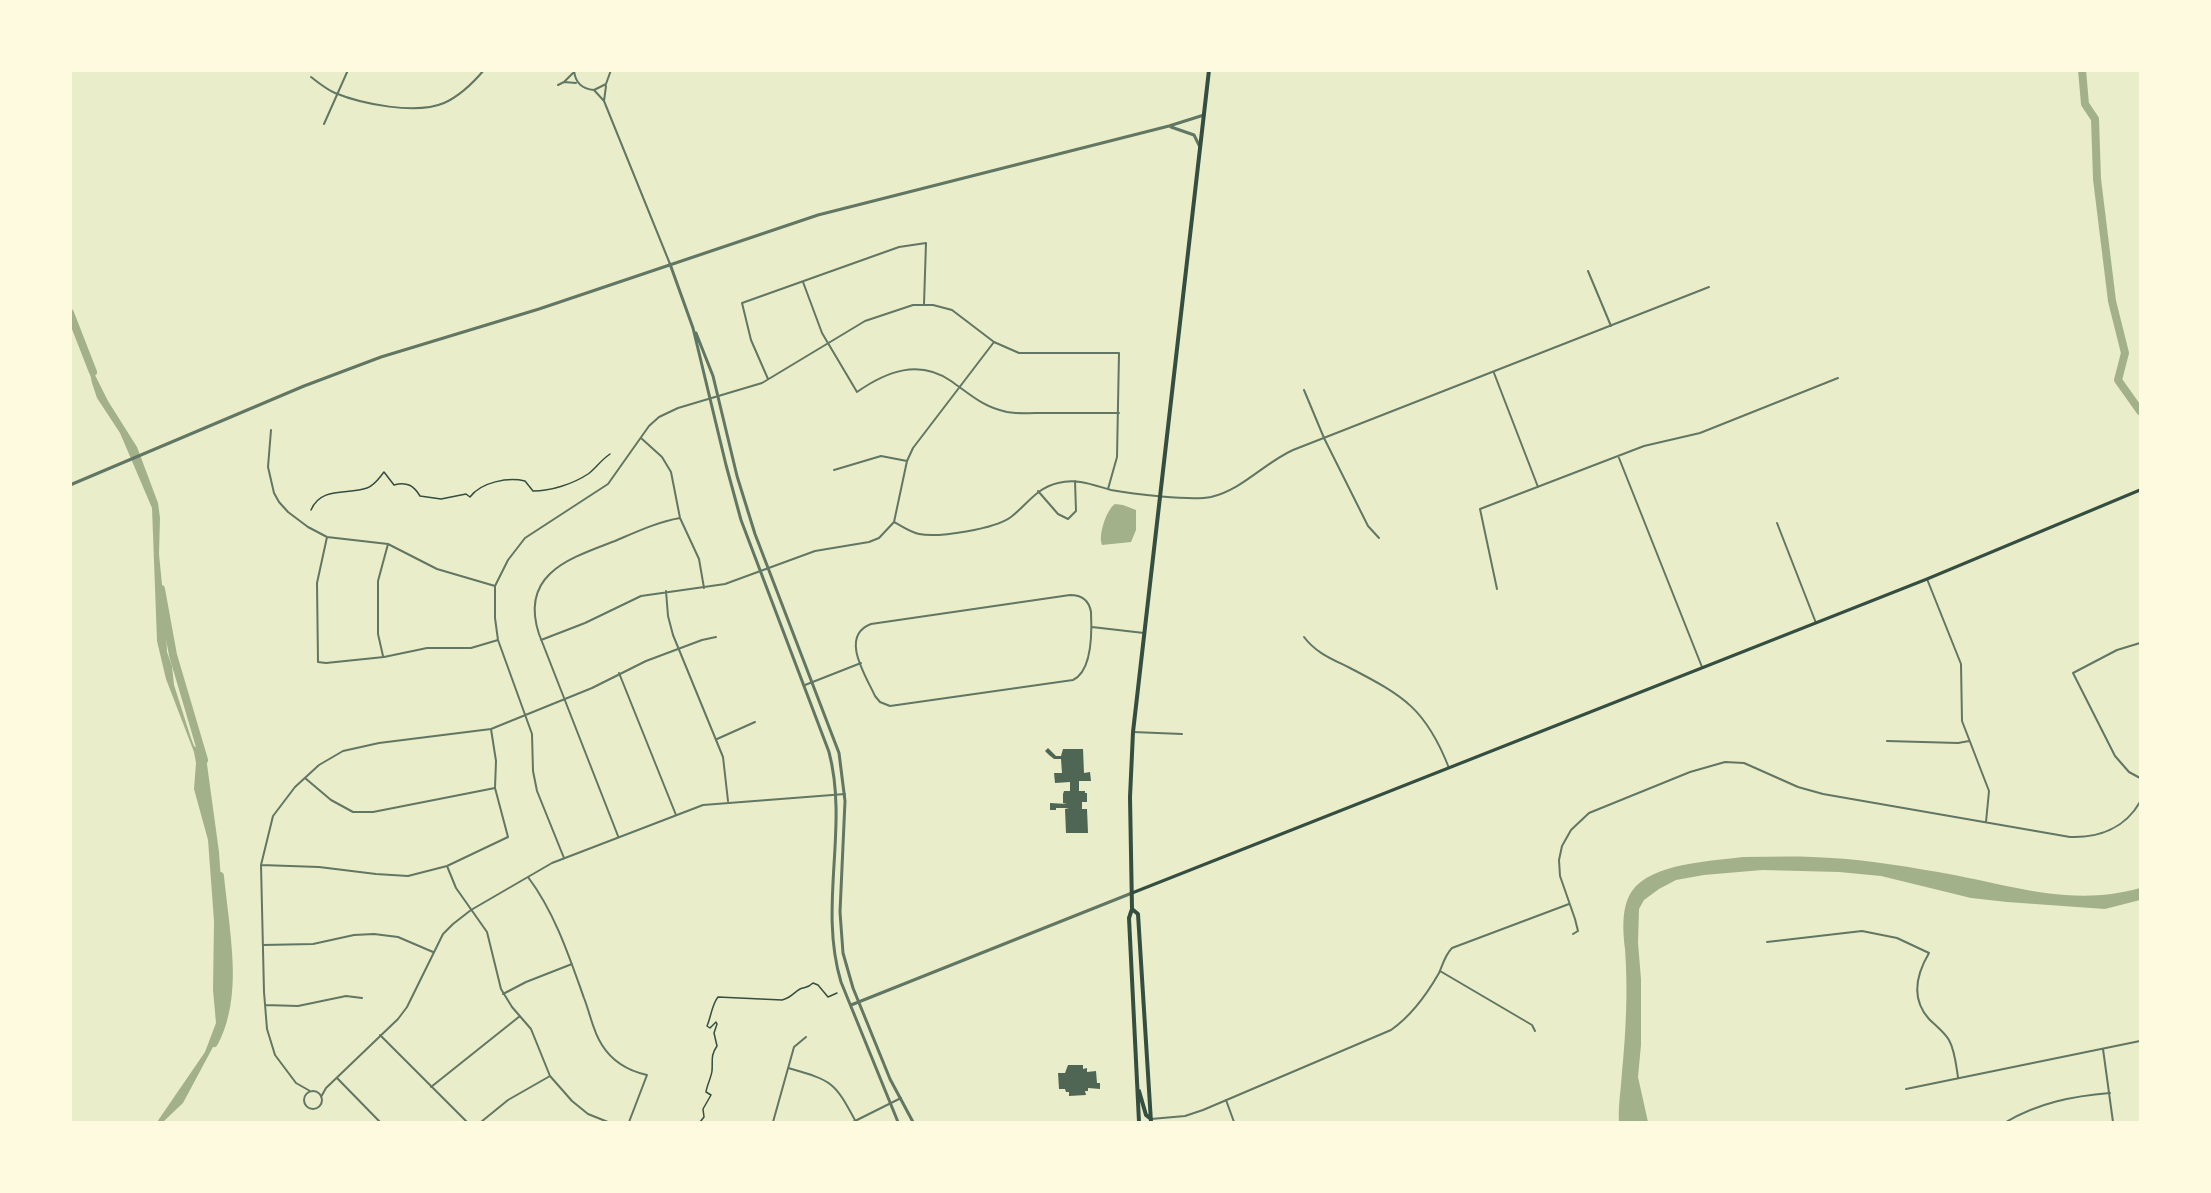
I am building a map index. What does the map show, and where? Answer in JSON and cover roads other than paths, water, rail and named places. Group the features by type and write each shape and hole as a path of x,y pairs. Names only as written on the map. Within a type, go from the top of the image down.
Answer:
{"main road":[{"path":"1139,1122 1129,943 1129,918 1132,909 1130,796 1133,732 1209,70"},
{"path":"1132,892 1927,579 2140,490"},
{"path":"1132,909 1138,914 1151,1121"},
{"path":"1137,1085 1146,1115 1151,1121"}],"street":[{"path":"324,124 348,70"},
{"path":"311,77 337,93 359,101 390,107 429,107 445,103 470,86 484,70"},
{"path":"604,101 611,70"},
{"path":"558,85 574,71 579,83 585,88 594,90 604,101 705,354 718,396 744,502 767,569 836,745 845,794 840,929 845,962 858,1002 890,1079 914,1122"},
{"path":"564,82 579,83"},
{"path":"594,90 606,84"},
{"path":"70,485 362,363 517,316 818,215 1169,126 1204,115"},
{"path":"1169,126 1194,135 1201,150"},
{"path":"769,380 751,340 742,303 899,247 926,243 924,304"},
{"path":"1588,271 1611,326"},
{"path":"803,282 822,333 857,392 885,375 913,368 939,375 979,403 1010,413 1119,412"},
{"path":"894,522 914,532 924,534 988,528 1008,520 1038,491 1058,482 1076,481 1108,489 1192,498 1219,494 1245,481 1283,455 1709,287"},
{"path":"564,858 537,791 533,771 532,734 498,640 495,586 508,560 525,538 608,484 649,426 666,413 769,380 866,321 913,305 924,304 952,310 994,342 1013,352 1026,354 1119,353 1117,457 1108,489"},
{"path":"693,328 736,503 759,572 829,752 836,795 831,929 837,965 898,1122"},
{"path":"541,640 591,621 635,598 666,591 725,584 823,549 869,542 884,534 894,522 907,461 919,438 994,342"},
{"path":"1494,373 1538,487"},
{"path":"1497,588 1480,509 1652,443 1700,433 1838,378"},
{"path":"1304,390 1324,438 1368,526 1379,538"},
{"path":"271,430 268,467 272,486 279,502 308,527 327,537 388,544 437,569 495,586"},
{"path":"641,438 654,448 667,464 673,480 680,518 699,560 704,588"},
{"path":"834,470 881,456 907,461"},
{"path":"1618,457 1702,667"},
{"path":"1038,491 1058,514 1068,519 1076,512 1076,481"},
{"path":"618,836 541,640 535,619 536,601 543,582 558,566 572,558 660,522 680,518"},
{"path":"1778,523 1816,623"},
{"path":"327,537 316,582 318,662 384,657 427,648 471,648 498,640"},
{"path":"384,657 378,634 378,581 388,544"},
{"path":"1927,579 1961,664 1963,681 1961,715 1989,791 1986,822"},
{"path":"666,591 670,626 717,739 725,765 728,801"},
{"path":"1070,595 1083,597 1089,604 1092,627 1085,670 1071,681 895,707 885,705 875,696 855,647 856,637 862,629 872,624 1070,595"},
{"path":"1092,627 1144,633"},
{"path":"716,637 620,673 592,688 491,729 379,743 343,751 320,765 295,787 273,816 261,865 265,1005 267,1029 275,1055 301,1087 306,1105 313,1109 320,1105 321,1097 327,1088 407,1007 443,934 471,910 528,877 564,858 703,805 728,801 845,794"},
{"path":"1304,637 1314,650 1374,681 1411,705 1425,719 1449,768"},
{"path":"2140,643 2124,647 2073,674 2115,756 2129,772 2140,778"},
{"path":"804,686 861,663"},
{"path":"620,673 676,814"},
{"path":"717,739 755,722"},
{"path":"261,865 319,867 408,876 447,866 508,837 495,788 496,761 491,729"},
{"path":"1133,732 1182,734"},
{"path":"1887,741 1958,743 1969,741"},
{"path":"1573,934 1578,931 1560,876 1559,860 1566,838 1575,824 1589,813 1715,763 1744,763 1798,787 1823,794 2070,837 2085,837 2111,830 2124,822 2140,802"},
{"path":"305,778 331,800 353,812 374,812 495,788"},
{"path":"447,866 456,888 487,932 503,994 536,1038 550,1076 572,1101 588,1114 608,1122"},
{"path":"528,877 544,901 572,964 601,1044 618,1062 647,1075 629,1122"},
{"path":"851,1005 1132,892"},
{"path":"1151,1121 1185,1116 1391,1030 1408,1016 1440,971 1449,951 1461,944 1569,904"},
{"path":"1767,942 1862,932 1897,938 1929,953 1918,975 1917,995 1928,1017 1950,1041 1958,1077"},
{"path":"263,945 313,944 354,935 374,934 398,937 433,952"},
{"path":"503,994 526,982 572,964"},
{"path":"1440,971 1532,1025 1535,1031"},
{"path":"265,1005 298,1006 346,996 362,998"},
{"path":"431,1087 520,1016"},
{"path":"380,1035 467,1122"},
{"path":"772,1122 794,1047 806,1037"},
{"path":"1906,1089 2140,1041"},
{"path":"2103,1048 2113,1122"},
{"path":"788,1068 821,1078 833,1085 841,1094 855,1122 901,1098"},
{"path":"482,1122 508,1100 550,1076"},
{"path":"337,1078 379,1122"},
{"path":"301,1087 317,1092 327,1088"},
{"path":"304,1097 310,1091"},
{"path":"317,1092 321,1097"},
{"path":"2006,1122 2025,1112 2065,1098 2110,1093"},
{"path":"1226,1100 1234,1122"}],"waterway":[{"path":"2082,70 2085,104 2095,119 2097,179 2112,301 2125,353 2118,380 2140,411"},
{"path":"70,313 93,372"},
{"path":"161,589 173,655 204,760"},
{"path":"214,1043 222,1024 229,983 229,961 220,876"}]}
